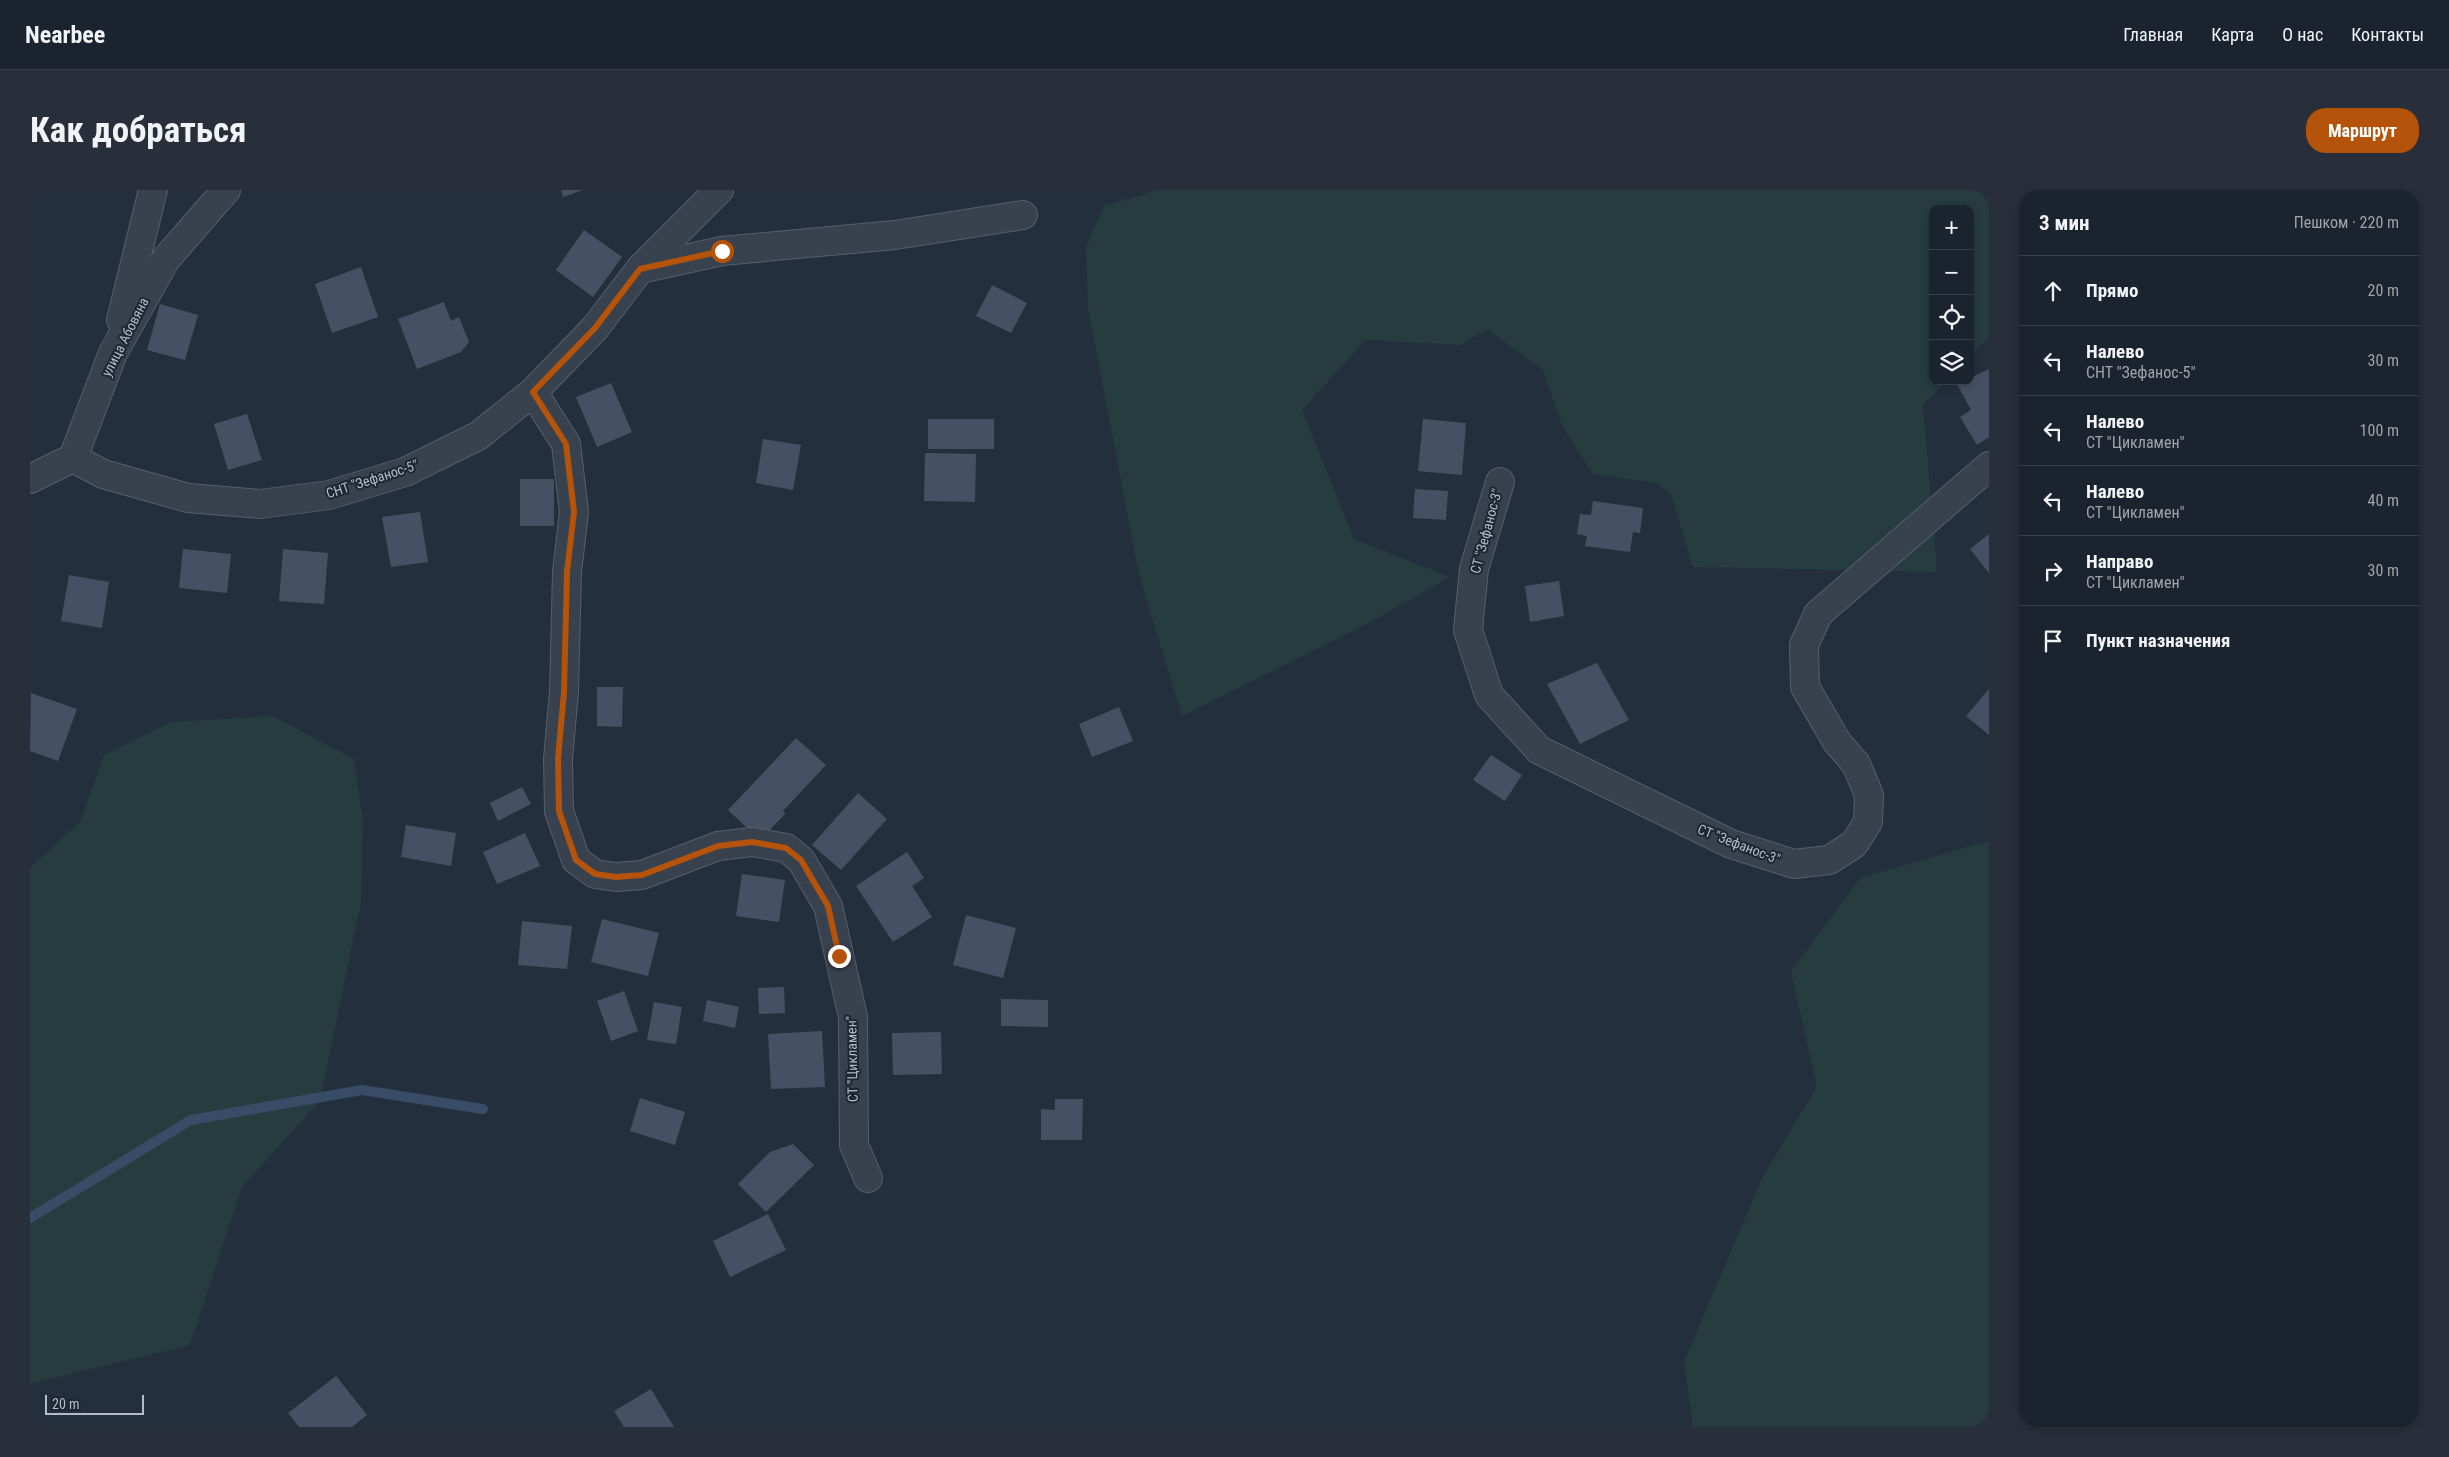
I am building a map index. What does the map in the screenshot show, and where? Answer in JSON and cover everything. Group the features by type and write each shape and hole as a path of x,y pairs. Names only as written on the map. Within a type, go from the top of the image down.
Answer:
{"street":[{"path":"114,353 152,190"},
{"name":"улица Абовяна","path":"73,458 114,353 166,259 226,190"},
{"name":"СНТ \"Зефанос-5\"","path":"73,458 103,474 188,498 260,504 329,495 405,472 478,436 533,392 595,328 640,269 719,190"},
{"path":"640,269 722,251 895,235 1023,215"},
{"name":"СТ \"Цикламен\"","path":"533,392 566,444 574,512 567,572 564,692 558,759 559,811 576,860 595,874 616,877 642,875 718,846 752,842 786,848 801,860 828,906 853,1017 854,1145 868,1178"},
{"path":"30,479 73,458"},
{"name":"СТ \"Зефанос-3\"","path":"1500,482 1474,569 1468,630 1488,695 1539,750 1731,844 1794,864 1829,860 1854,844 1868,822 1869,795 1856,764 1837,742 1805,687 1804,645 1818,614 1989,466"}],"green space":[{"path":"1157,190 1989,190 1989,337 1974,352 1974,205 1929,205 1929,385 1942,385 1923,405 1937,572 1693,567 1671,494 1657,483 1593,474 1563,428 1543,370 1487,329 1461,345 1365,340 1302,410 1354,539 1450,577 1365,625 1182,716 1139,575 1088,308 1086,247 1104,206"},
{"path":"273,716 354,759 363,822 361,902 320,1101 242,1187 190,1345 30,1384 30,868 80,822 104,755 171,722"},
{"path":"1989,841 1989,1427 1693,1427 1684,1362 1762,1178 1817,1087 1791,972 1860,878"}],"building":[{"path":"561,190 583,190 563,197"},
{"path":"584,230 622,257 593,297 556,270"},
{"path":"361,267 378,317 332,333 315,284"},
{"path":"992,285 1027,303 1011,333 976,316"},
{"path":"444,302 451,321 459,317 469,342 461,352 417,369 398,319"},
{"path":"160,304 198,315 185,360 147,350"},
{"path":"1989,369 1989,437 1977,445 1960,417 1971,410 1958,385 1974,385 1974,376"},
{"path":"611,383 632,432 597,447 576,397"},
{"path":"247,414 262,460 228,470 214,424"},
{"path":"928,419 994,419 994,449 928,449"},
{"path":"1423,419 1466,423 1462,475 1418,471"},
{"path":"763,439 801,445 793,490 756,483"},
{"path":"925,453 976,454 975,502 924,501"},
{"path":"520,479 554,479 554,526 520,526"},
{"path":"1415,489 1448,491 1446,520 1413,518"},
{"path":"1593,501 1643,508 1640,533 1633,532 1630,552 1585,546 1587,536 1577,534 1580,514 1591,515"},
{"path":"420,512 428,562 391,567 382,517"},
{"path":"1989,534 1989,573 1970,549"},
{"path":"183,549 231,554 227,593 179,588"},
{"path":"283,549 328,553 324,604 279,601"},
{"path":"69,575 109,582 102,628 61,621"},
{"path":"1559,581 1564,616 1530,622 1525,586"},
{"path":"1597,663 1629,720 1580,744 1547,684"},
{"path":"597,687 623,687 622,727 597,726"},
{"path":"1989,689 1989,735 1966,716"},
{"path":"31,693 77,709 58,761 30,751"},
{"path":"1119,707 1133,741 1092,757 1079,724"},
{"path":"796,738 826,765 783,811 785,814 760,840 728,810"},
{"path":"1491,755 1522,775 1505,801 1473,780"},
{"path":"522,787 531,804 498,821 490,803"},
{"path":"858,793 887,819 841,870 812,845"},
{"path":"406,825 456,833 451,866 401,857"},
{"path":"525,833 540,866 497,884 483,852"},
{"path":"907,852 924,878 912,886 932,917 893,942 856,886"},
{"path":"742,874 785,880 779,922 736,916"},
{"path":"966,915 1016,928 1003,978 953,965"},
{"path":"602,919 659,933 648,976 591,962"},
{"path":"522,921 572,926 567,969 518,965"},
{"path":"784,987 785,1013 759,1014 758,988"},
{"path":"624,991 638,1031 611,1041 597,1001"},
{"path":"1001,999 1048,1000 1048,1027 1001,1026"},
{"path":"707,1000 739,1007 735,1028 703,1021"},
{"path":"654,1002 682,1007 676,1044 647,1040"},
{"path":"822,1031 825,1087 771,1089 768,1034"},
{"path":"941,1032 942,1074 893,1075 892,1033"},
{"path":"640,1098 685,1112 675,1145 630,1131"},
{"path":"1055,1099 1083,1099 1082,1140 1041,1140 1041,1109 1055,1110"},
{"path":"793,1144 814,1165 766,1212 738,1184 770,1152"},
{"path":"768,1214 786,1250 730,1277 713,1241"},
{"path":"336,1376 367,1415 352,1427 299,1427 288,1413"},
{"path":"651,1389 674,1427 624,1427 614,1411"}],"waterway":[{"path":"30,1218 191,1120 362,1090 483,1109"}],"route":[{"path":"722,251 640,269 595,328 533,392 566,444 574,512 567,572 564,692 558,759 559,811 576,860 595,874 616,877 642,875 718,846 752,842 786,848 801,860 828,906 839,956"}]}
